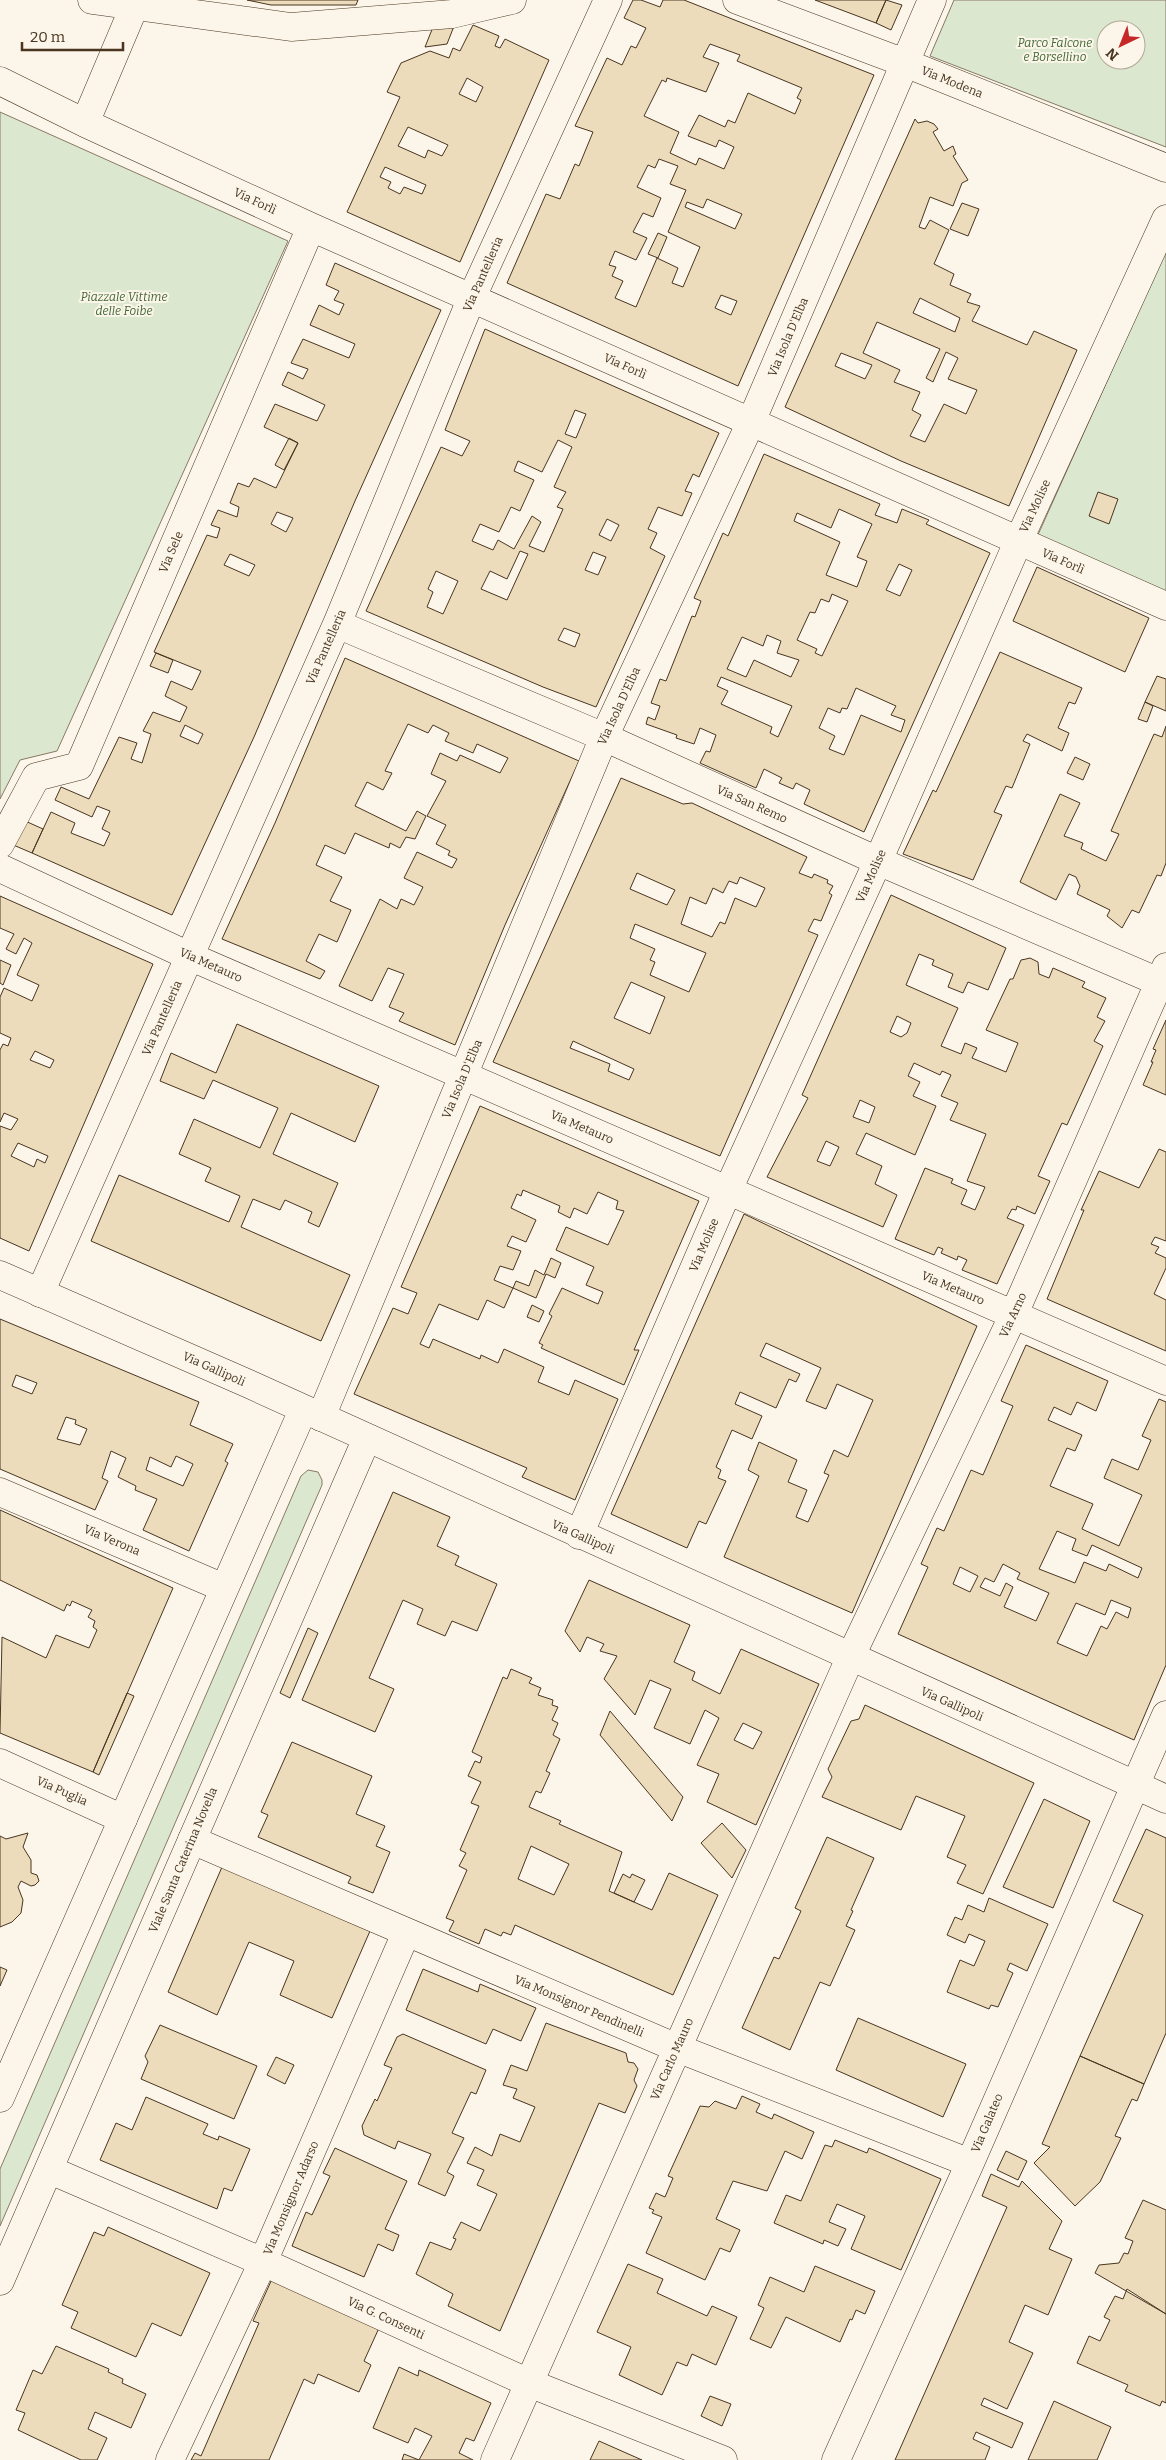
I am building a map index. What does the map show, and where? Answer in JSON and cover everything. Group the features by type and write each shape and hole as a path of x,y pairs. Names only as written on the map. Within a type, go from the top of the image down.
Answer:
{"street":[{"path":"92,0 136,3 291,27 452,14 512,0"},
{"name":"Via Pantelleria","path":"40,1293 337,624 472,297 608,0"},
{"name":"Via Modena","path":"737,0 905,63 1166,168"},
{"name":"Via Isola D'Elba","path":"312,1414 463,1076 604,737 751,422 932,0"},
{"path":"84,123 136,3"},
{"name":"Via Forlì","path":"0,81 84,123 311,227 1166,606"},
{"name":"Via Molise","path":"579,1535 728,1190 878,861 1018,542 1166,219"},
{"name":"Via Sele","path":"0,844 36,777 79,766 311,227"},
{"name":"Via San Remo","path":"337,624 604,737 878,861 1164,978"},
{"name":"Via Metauro","path":"0,868 189,956 1166,1381"},
{"name":"Via Arno","path":"850,1658 1014,1314 1164,978"},
{"name":"Via Gallipoli","path":"0,1275 367,1438 850,1658 1166,1799"},
{"path":"0,2098 224,1588 312,1414"},
{"name":"Viale Santa Caterina Novella","path":"0,2281 50,2170 367,1438"},
{"name":"Via Verona","path":"0,1492 224,1588"},
{"name":"Via Carlo Mauro","path":"496,2460 850,1658"},
{"name":"Via Galateo","path":"836,2460 970,2163 1166,1715"},
{"name":"Via Puglia","path":"0,1763 123,1819"},
{"name":"Via Monsignor Pendinelli","path":"192,1840 677,2048 970,2163"},
{"name":"Via Monsignor Adarso","path":"170,2460 263,2262 406,1933"},
{"name":"Via G. Consenti","path":"50,2170 263,2262 529,2383 724,2460"}],"green space":[{"name":"Parco Falcone e Borsellino","path":"954,0 1166,0 1166,147 930,56"},
{"name":"Piazzale Vittime delle Foibe","path":"0,112 288,241 57,751 20,760 0,799"},
{"path":"1166,250 1166,593 1037,537"},
{"path":"308,1470 318,1472 322,1485 0,2226 0,2169 301,1476"}],"building":[{"path":"247,0 358,0 356,5 271,5"},
{"path":"633,0 641,0 660,7 663,0 684,0 874,75 738,386 507,283 546,194 560,199 575,164 579,166 593,132 575,126 607,58 622,65 631,46 636,48 646,28 624,18","holes":["710,44 740,55 737,61 802,88 797,98 801,100 795,114 748,93 735,123 728,120 725,127 699,115 688,136 716,147 719,140 734,147 724,169 699,158 696,165 670,153 679,132 644,116 662,80 666,82 667,78 706,92 719,63 703,57","659,159 678,166 670,184 686,190 668,232 700,247 683,287 672,283 678,268 657,258 636,307 615,298 623,281 612,276 616,267 609,265 615,251 636,260 647,238 633,232 643,213 653,217 661,198 637,187 648,165 655,168","707,199 742,214 735,229 685,207 687,202 703,208","721,295 737,301 731,315 715,308"]},
{"path":"815,0 886,0 876,23"},
{"path":"886,0 902,5 891,30 876,23"},
{"path":"456,21 447,44 425,47 433,27"},
{"path":"473,25 499,36 495,46 500,48 505,39 549,60 460,262 347,212 400,97 387,92 401,63 430,51 449,58 453,48 460,51","holes":["467,78 483,87 476,102 459,94","408,127 448,145 442,156 428,150 425,158 398,146","385,167 426,185 422,194 404,187 400,194 388,188 391,182 380,177"]},
{"path":"915,119 918,123 927,121 934,124 938,129 933,132 944,151 953,146 956,154 953,156 968,180 962,183 953,206 930,197 919,227 925,229 930,220 949,230 934,264 954,274 950,285 971,294 967,302 980,306 972,321 1027,345 1034,331 1077,350 1009,506 901,461 785,407","holes":["920,298 960,318 955,332 913,313","877,322 940,349 926,378 933,382 946,352 958,358 948,379 977,390 966,414 944,404 925,442 910,436 921,415 912,410 920,392 894,382 900,370 863,353","841,353 872,365 865,379 835,366"]},
{"path":"962,203 979,209 968,236 950,229"},
{"path":"658,233 667,237 658,258 648,254"},
{"path":"335,263 441,310 355,501 254,737 172,915 32,853 51,812 75,823 71,833 104,846 110,833 102,829 110,811 97,806 92,817 55,800 61,787 89,799 119,737 137,743 131,759 142,763 151,734 143,731 153,712 180,722 187,707 165,696 171,681 192,690 201,671 154,652 207,535 217,538 220,528 211,525 218,510 237,517 239,507 230,503 238,483 249,487 254,478 276,488 298,443 264,427 275,404 317,421 325,405 282,385 288,372 303,379 308,369 291,363 303,339 349,358 355,344 310,325 319,305 339,315 344,304 334,300 339,291 326,285","holes":["277,512 293,518 286,532 271,524","230,554 255,565 249,576 224,565","185,725 203,734 198,744 180,736"]},
{"path":"485,329 719,433 699,477 693,474 685,491 692,493 682,516 658,507 648,529 657,533 650,548 665,556 596,707 543,687 366,611 441,447 462,456 470,441 445,430","holes":["575,410 586,414 576,438 565,434","558,440 572,447 554,487 566,492 557,507 563,509 544,552 529,546 541,522 532,516 514,549 498,540 493,550 472,541 480,524 499,532 511,507 520,511 534,480 514,471 518,461 542,472","607,519 619,525 611,541 599,535","520,551 528,554 507,600 481,589 490,571 507,579","593,552 606,557 598,575 585,570","436,571 458,581 443,614 427,607 433,592 428,589","564,628 580,634 575,647 558,640"]},
{"path":"289,438 298,443 284,470 275,465"},
{"path":"764,454 880,504 875,515 897,523 902,509 929,520 926,524 990,553 864,832 804,804 810,790 796,783 793,789 779,783 782,778 764,769 756,788 700,763 706,751 710,752 716,735 700,728 694,744 676,738 677,735 646,724 648,717 655,720 660,706 651,703 660,679 666,681 692,616 695,617 701,601 694,598 723,533 728,536","holes":["839,509 872,524 857,557 867,561 857,587 826,575 840,542 794,521 797,513 831,528","899,564 912,570 900,596 886,590","832,594 848,601 822,656 815,653 817,649 797,640 810,612 815,613 821,599 829,602","767,635 781,641 777,653 799,660 791,677 754,660 746,677 727,669 742,637 763,646","721,677 792,706 778,737 770,733 772,727 721,704 728,691 717,686","856,688 896,706 891,715 905,720 901,732 861,715 844,755 829,749 835,736 819,728 828,708 840,713 842,708 847,709"]},
{"path":"1098,492 1118,499 1109,524 1089,516"},
{"path":"1037,567 1149,618 1125,672 1013,621"},
{"path":"1000,652 1082,688 1075,704 1069,702 1058,728 1069,733 1062,751 1027,734 1023,741 1030,744 1012,788 1006,786 994,812 1002,815 973,880 903,854 933,790 936,792"},
{"path":"156,653 173,660 168,673 150,666"},
{"path":"345,658 579,761 505,925 455,1045 399,1021 404,1013 389,1007 404,974 388,968 372,1001 339,986 380,899 397,909 401,899 414,905 423,887 404,878 417,852 452,868 457,859 448,855 450,851 436,844 446,825 427,816 446,781 431,774 440,753 457,761 460,755 500,773 508,758 477,744 473,753 445,741 449,733 433,725 428,733 408,724 385,771 392,773 383,790 367,782 355,806 406,831 417,811 426,816 415,839 406,837 400,848 390,843 389,848 355,833 345,854 325,845 316,865 342,877 330,901 351,910 337,942 319,934 306,961 325,971 320,979 222,939 275,823"},
{"path":"1157,676 1166,679 1166,711 1145,702"},
{"path":"1145,702 1153,706 1147,722 1138,719"},
{"path":"1166,726 1166,863 1161,876 1157,875 1139,913 1132,910 1122,928 1107,916 1110,910 1077,894 1080,886 1076,877 1069,874 1056,900 1020,882 1060,794 1080,803 1064,836 1083,843 1081,849 1106,861 1119,834 1111,831 1154,734 1162,737"},
{"path":"1075,757 1090,764 1083,780 1067,773"},
{"path":"621,778 683,804 692,803 807,857 799,873 812,878 814,874 828,880 827,883 833,886 829,893 832,895 821,921 814,919 808,931 818,935 720,1156 493,1062","holes":["637,873 675,890 667,905 630,889","740,877 765,888 756,907 735,898 725,924 720,922 712,937 681,924 690,897 706,904 713,888 723,893 729,881 737,884","635,924 706,953 689,992 650,975 655,962 650,960 655,949 630,938","631,982 665,997 650,1034 614,1018","573,1041 634,1069 629,1080 608,1071 610,1064 570,1048"]},
{"path":"23,820 43,829 32,853 11,844"},
{"path":"891,895 1006,948 988,990 968,982 963,993 948,987 953,974 932,965 934,960 919,954 906,985 958,1008 941,1046 961,1054 965,1043 977,1048 972,1058 1006,1072 1018,1043 986,1030 1021,960 1030,958 1038,962 1039,974 1049,978 1053,968 1085,982 1082,987 1106,998 1097,1017 1105,1021 1094,1041 1103,1046 1067,1125 1062,1123 1038,1176 1050,1181 1035,1214 1017,1206 1016,1210 1012,1209 1007,1218 1024,1225 997,1284 962,1270 967,1260 958,1256 957,1260 941,1253 943,1249 938,1247 934,1255 895,1239 925,1168 953,1179 951,1183 967,1190 961,1204 975,1210 985,1187 967,1181 986,1134 950,1120 958,1103 941,1096 951,1075 942,1071 940,1075 914,1063 908,1076 920,1082 913,1096 936,1106 915,1155 866,1133 856,1154 882,1166 875,1184 897,1195 883,1227 767,1177 808,1098 802,1095","holes":["897,1016 911,1023 907,1033 901,1037 890,1032","860,1100 875,1107 869,1123 853,1117","826,1141 839,1147 830,1166 817,1161"]},
{"path":"0,896 153,964 29,1251 0,1238 0,1126 11,1130 18,1119 4,1113 0,1122 0,1050 3,1044 8,1046 11,1038 0,1033 0,997 4,988 32,1001 39,985 17,975 32,943 24,938 16,954 6,949 14,934 0,928","holes":["35,1051 54,1060 50,1068 30,1060","18,1143 48,1156 45,1163 37,1159 34,1167 11,1156"]},
{"path":"0,960 11,965 3,985 0,983"},
{"path":"1166,1020 1166,1095 1143,1085 1153,1062 1151,1062 1156,1050 1153,1049"},
{"path":"237,1024 379,1086 355,1142 291,1113 273,1154 338,1183 319,1227 308,1222 312,1212 285,1200 280,1210 253,1199 241,1227 350,1275 321,1341 91,1241 119,1175 229,1222 240,1196 205,1181 211,1168 179,1154 194,1119 260,1148 278,1108 213,1080 204,1099 160,1081 171,1053 216,1073"},
{"path":"480,1106 699,1201 634,1350 639,1350 624,1385 541,1348 543,1345 539,1343 552,1316 549,1314 562,1288 598,1304 603,1292 586,1285 594,1267 556,1250 566,1227 608,1245 624,1211 616,1209 618,1201 598,1192 587,1214 574,1208 570,1218 558,1212 560,1206 523,1190 521,1196 517,1194 511,1208 536,1220 526,1242 512,1236 507,1246 521,1251 513,1270 500,1266 494,1280 513,1288 504,1308 487,1300 478,1320 439,1304 420,1344 429,1348 433,1339 480,1359 481,1355 498,1363 504,1349 544,1367 538,1382 569,1395 575,1380 618,1399 575,1500 522,1477 527,1468 354,1394 393,1308 408,1314 417,1293 401,1287"},
{"path":"1159,1149 1166,1152 1166,1241 1155,1237 1151,1244 1159,1247 1155,1253 1166,1258 1166,1268 1154,1294 1166,1300 1166,1351 1047,1299 1084,1210 1081,1210 1099,1171 1139,1188"},
{"path":"744,1214 977,1326 852,1613 724,1557 759,1476 748,1470 759,1442 797,1460 788,1482 807,1490 796,1517 808,1522 829,1475 824,1473 834,1450 848,1457 873,1400 837,1384 826,1409 806,1401 821,1368 766,1343 760,1356 800,1374 796,1382 789,1379 776,1408 740,1392 735,1404 762,1416 752,1439 732,1430 716,1467 721,1470 718,1478 726,1481 706,1524 699,1521 687,1548 611,1514"},
{"path":"551,1258 561,1263 555,1278 546,1274 536,1298 513,1288 516,1281 529,1286 535,1270 544,1275"},
{"path":"532,1305 544,1311 539,1322 527,1317"},
{"path":"0,1319 199,1402 190,1425 233,1444 225,1461 228,1463 189,1551 143,1530 157,1499 135,1490 136,1486 118,1477 126,1458 111,1451 102,1478 108,1481 95,1510 0,1469","holes":["16,1375 37,1383 32,1394 12,1386","66,1417 76,1420 75,1424 87,1429 80,1445 57,1439","176,1456 193,1464 183,1486 146,1470 150,1457 171,1467"]},
{"path":"1026,1345 1108,1381 1096,1411 1077,1402 1071,1415 1054,1407 1048,1420 1082,1435 1075,1451 1067,1448 1050,1486 1093,1504 1082,1529 1119,1546 1142,1495 1104,1478 1112,1459 1138,1470 1151,1440 1142,1436 1159,1399 1166,1402 1166,1665 1134,1740 898,1634 928,1567 921,1564 937,1528 944,1531 971,1470 983,1475 1013,1406 1001,1401","holes":["1057,1531 1076,1539 1072,1550 1087,1556 1092,1545 1142,1568 1138,1578 1109,1564 1106,1571 1084,1562 1075,1583 1039,1569","1003,1564 1020,1573 1017,1579 1049,1593 1036,1621 1004,1607 1013,1587 1006,1583 1000,1596 980,1587 985,1578 994,1582","960,1567 978,1576 970,1592 953,1584","1111,1600 1131,1608 1128,1618 1116,1612 1107,1629 1101,1626 1087,1656 1057,1643 1076,1603 1105,1615"]},
{"path":"393,1492 450,1517 437,1546 459,1556 455,1565 497,1584 477,1631 452,1621 445,1636 417,1624 423,1609 403,1600 369,1678 394,1689 375,1732 302,1700"},
{"path":"0,1510 173,1588 93,1772 0,1733 2,1637 46,1658 56,1635 89,1648 97,1630 93,1627 95,1621 88,1617 92,1610 72,1601 70,1606 67,1604 64,1611 0,1580"},
{"path":"589,1580 690,1625 674,1662 695,1672 692,1680 720,1694 741,1649 819,1684 756,1825 707,1802 719,1774 697,1765 719,1718 705,1710 690,1744 654,1728 671,1689 650,1680 635,1715 604,1679 617,1656 600,1651 604,1644 587,1637 580,1652 565,1631","holes":["743,1723 762,1732 753,1749 734,1740"]},
{"path":"308,1628 318,1633 290,1698 280,1693"},
{"path":"511,1669 532,1678 529,1683 541,1688 538,1695 553,1700 552,1705 558,1707 552,1720 558,1723 553,1735 560,1739 546,1771 550,1773 541,1793 536,1791 529,1807 561,1821 559,1824 622,1852 609,1891 652,1910 669,1873 718,1895 673,1995 515,1925 511,1935 503,1932 501,1936 485,1929 479,1944 449,1931 454,1921 446,1918 467,1870 459,1866 466,1853 460,1850 479,1806 471,1803 481,1782 468,1776 475,1761 480,1763 482,1757 472,1752 503,1677 507,1679","holes":["531,1846 569,1864 554,1895 518,1879"]},
{"path":"127,1693 134,1696 99,1775 93,1772"},
{"path":"865,1705 1034,1783 983,1894 957,1883 966,1865 947,1857 965,1816 916,1796 901,1830 822,1797 832,1777 828,1769 851,1721 859,1719"},
{"path":"610,1711 683,1797 672,1821 600,1735"},
{"path":"292,1742 372,1776 356,1814 385,1826 376,1846 390,1852 373,1893 348,1883 351,1877 258,1837 268,1815 261,1812"},
{"path":"1044,1799 1090,1821 1053,1908 1003,1887"},
{"path":"722,1823 746,1850 732,1878 701,1843"},
{"path":"1146,1829 1166,1838 1166,2033 1144,2084 1080,2056 1143,1915 1113,1901"},
{"path":"28,1833 23,1847 31,1860 31,1873 37,1875 39,1881 31,1886 21,1881 18,1887 23,1900 21,1913 12,1922 0,1927 0,1836 6,1839"},
{"path":"827,1837 874,1858 846,1926 855,1930 830,1986 820,1982 790,2050 742,2028 774,1957 779,1959 801,1911 795,1908"},
{"path":"222,1867 370,1931 332,2018 280,1995 294,1961 249,1942 217,2015 168,1992"},
{"path":"623,1874 630,1878 632,1874 645,1880 634,1902 614,1893"},
{"path":"989,1898 1048,1924 1027,1971 1010,1963 1007,1970 1013,1973 998,2007 991,2005 989,2009 947,1992 960,1960 974,1966 985,1941 969,1934 965,1943 947,1935 955,1917 962,1920 968,1905 984,1912"},
{"path":"0,1967 7,1970 0,1986"},
{"path":"423,1969 478,1992 480,1984 536,2008 521,2041 493,2029 486,2044 406,2010"},
{"path":"858,2018 966,2064 943,2117 836,2070"},
{"path":"546,2023 626,2053 628,2062 634,2063 638,2069 634,2080 637,2086 625,2113 599,2103 500,2331 448,2306 453,2294 416,2274 430,2242 451,2250 456,2239 453,2238 461,2222 480,2231 497,2194 477,2185 484,2170 467,2163 475,2147 492,2156 500,2134 520,2142 535,2107 513,2098 517,2089 503,2085 511,2065 527,2071"},
{"path":"160,2025 257,2066 234,2119 141,2079 148,2062 145,2056"},
{"path":"403,2034 486,2070 476,2094 471,2092 452,2133 464,2138 447,2172 454,2176 445,2196 418,2184 431,2154 398,2141 395,2149 364,2135 362,2126 375,2099 377,2101 392,2068 384,2065 397,2037"},
{"path":"1080,2056 1144,2084 1137,2101 1132,2099 1115,2136 1121,2138 1100,2182 1075,2206 1034,2163 1050,2147 1042,2144"},
{"path":"276,2057 294,2065 285,2084 267,2075"},
{"path":"742,2096 760,2104 756,2112 772,2119 774,2114 814,2132 802,2159 785,2151 767,2191 733,2181 716,2219 740,2230 730,2252 720,2248 705,2280 646,2253 662,2217 652,2213 654,2210 649,2208 656,2193 665,2197 673,2178 668,2176 700,2106 709,2107 715,2101 736,2109"},
{"path":"146,2097 208,2124 203,2134 218,2140 219,2136 250,2149 232,2191 224,2188 217,2209 100,2160 116,2123 132,2130"},
{"path":"835,2140 867,2153 869,2148 941,2179 901,2270 851,2249 865,2216 837,2204 829,2222 846,2229 838,2246 824,2240 823,2244 774,2223 786,2195 801,2201 825,2145 832,2147"},
{"path":"335,2148 407,2181 385,2229 399,2235 393,2251 378,2244 364,2277 292,2246 306,2212 312,2215 330,2176 323,2173"},
{"path":"1006,2151 1027,2161 1018,2180 997,2170"},
{"path":"991,2174 1019,2187 1022,2181 1062,2221 1049,2249 1072,2259 1048,2315 1025,2305 1009,2342 1033,2353 1007,2409 984,2398 981,2405 1023,2423 1012,2448 976,2432 973,2439 990,2447 985,2460 895,2460 1007,2207 982,2196"},
{"path":"1143,2200 1166,2210 1166,2314 1095,2273 1099,2265 1119,2263 1124,2253 1128,2254 1133,2241 1125,2238"},
{"path":"108,2227 210,2273 181,2336 152,2323 136,2357 71,2328 78,2312 62,2305 94,2232 104,2236"},
{"path":"628,2264 663,2279 657,2293 707,2316 712,2306 737,2317 716,2365 692,2354 687,2366 677,2362 662,2395 619,2375 631,2347 597,2332"},
{"path":"815,2266 875,2291 865,2314 856,2310 840,2342 786,2317 771,2348 750,2339 764,2308 758,2305 770,2277 804,2292"},
{"path":"272,2279 379,2328 364,2361 371,2365 359,2392 318,2374 314,2384 304,2379 269,2460 191,2460 195,2453 201,2456 259,2323 253,2321"},
{"path":"1127,2289 1166,2314 1166,2403 1162,2401 1160,2406 1125,2391 1128,2385 1077,2363 1089,2336 1100,2341 1110,2320 1104,2317 1115,2296 1123,2299"},
{"path":"56,2346 109,2369 108,2372 123,2379 122,2383 146,2394 131,2428 95,2412 88,2429 107,2438 97,2460 81,2460 18,2430 25,2413 16,2410 33,2370 42,2374"},
{"path":"399,2367 418,2376 419,2370 491,2403 474,2441 466,2438 459,2453 473,2460 419,2460 432,2436 415,2428 408,2443 373,2428"},
{"path":"710,2396 731,2404 722,2426 701,2416"},
{"path":"1054,2401 1111,2427 1097,2460 1028,2460"},
{"path":"599,2441 642,2460 590,2460"},
{"path":"404,2454 419,2460 402,2460"}]}
